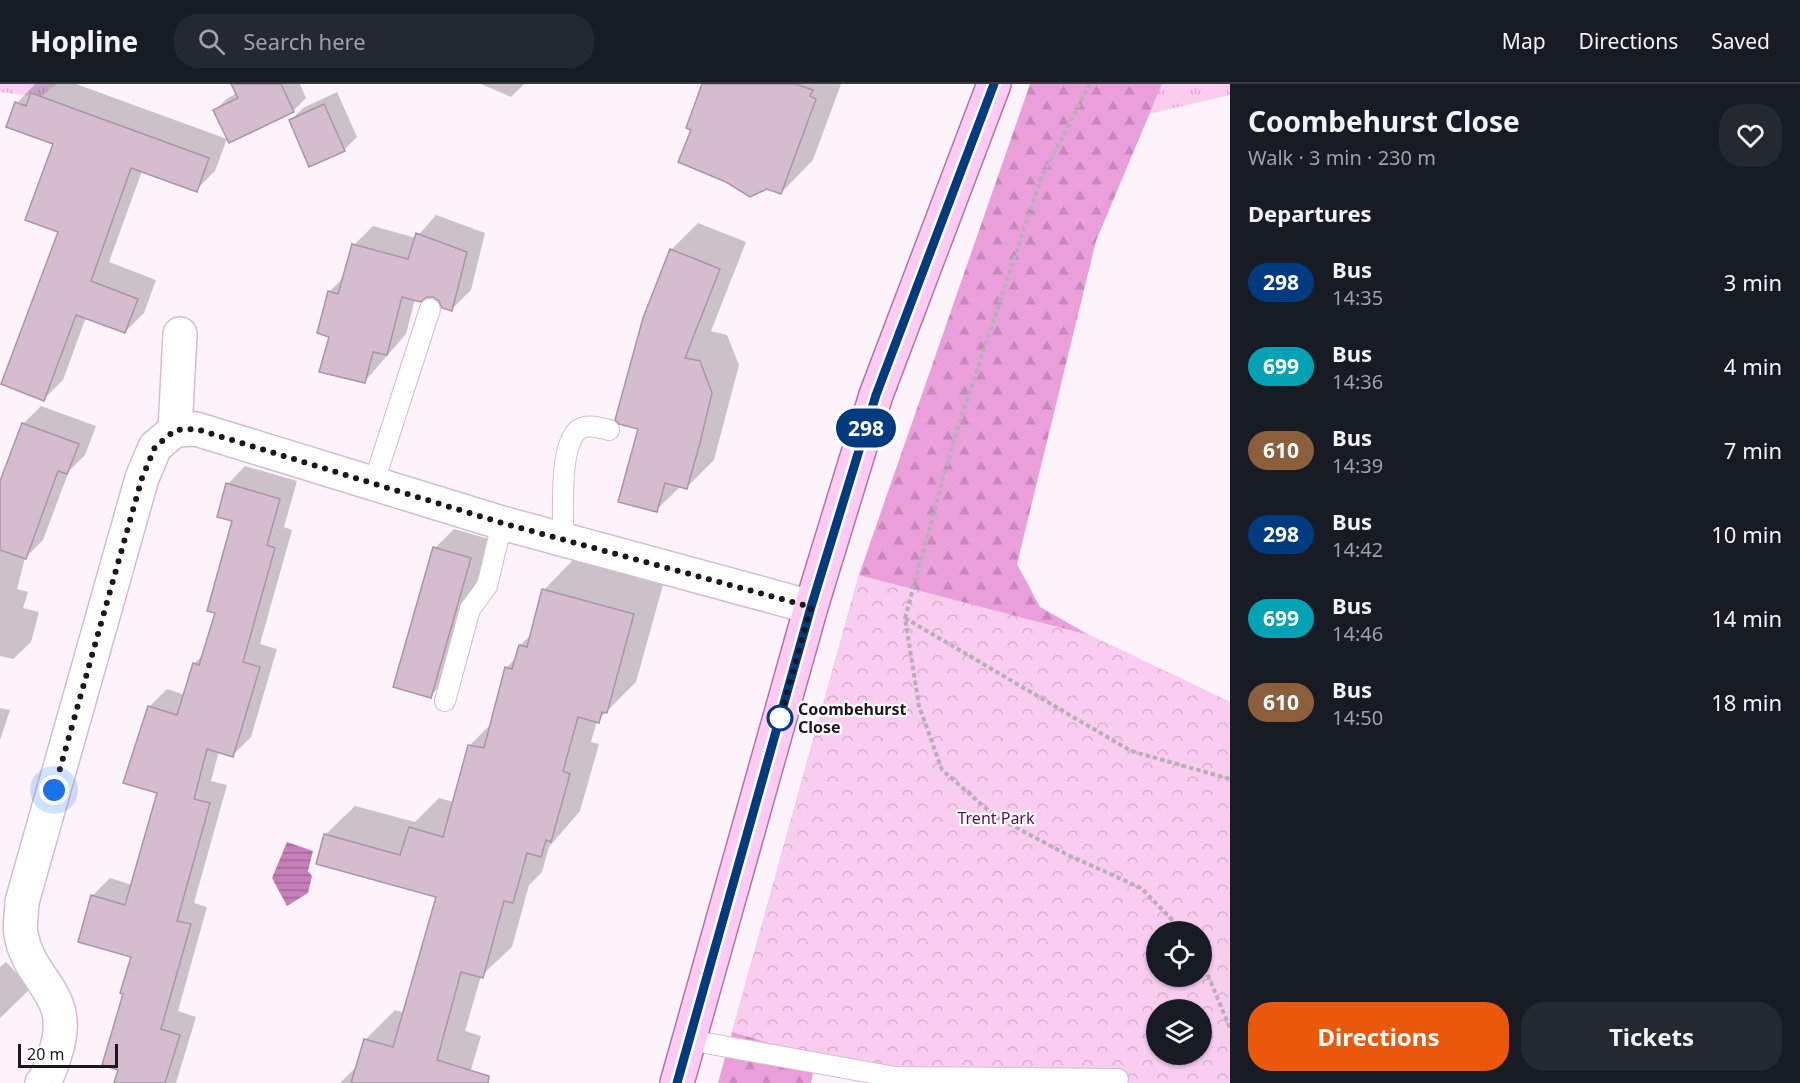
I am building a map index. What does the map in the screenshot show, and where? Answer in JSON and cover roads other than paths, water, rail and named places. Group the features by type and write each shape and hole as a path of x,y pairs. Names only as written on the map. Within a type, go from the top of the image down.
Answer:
{"main road":[{"path":"677,1083 811,607 876,395 994,84"}],"street":[{"path":"175,430 180,334"},
{"path":"42,1083 47,1077 57,1047 61,1017 52,991 31,962 21,934 22,902 142,478 155,447 175,430 196,429 502,523 811,607"}],"lane":[{"path":"373,485 430,309"},
{"path":"563,539 568,443 579,429 591,426 609,430"},
{"path":"445,701 470,609 488,586 502,523"},
{"path":"689,1040 895,1077 1118,1079"}],"place":[{"name":"Coombehurst Close","path":"780,718"}],"park label":[{"name":"Trent Park","path":"996,818"}]}
